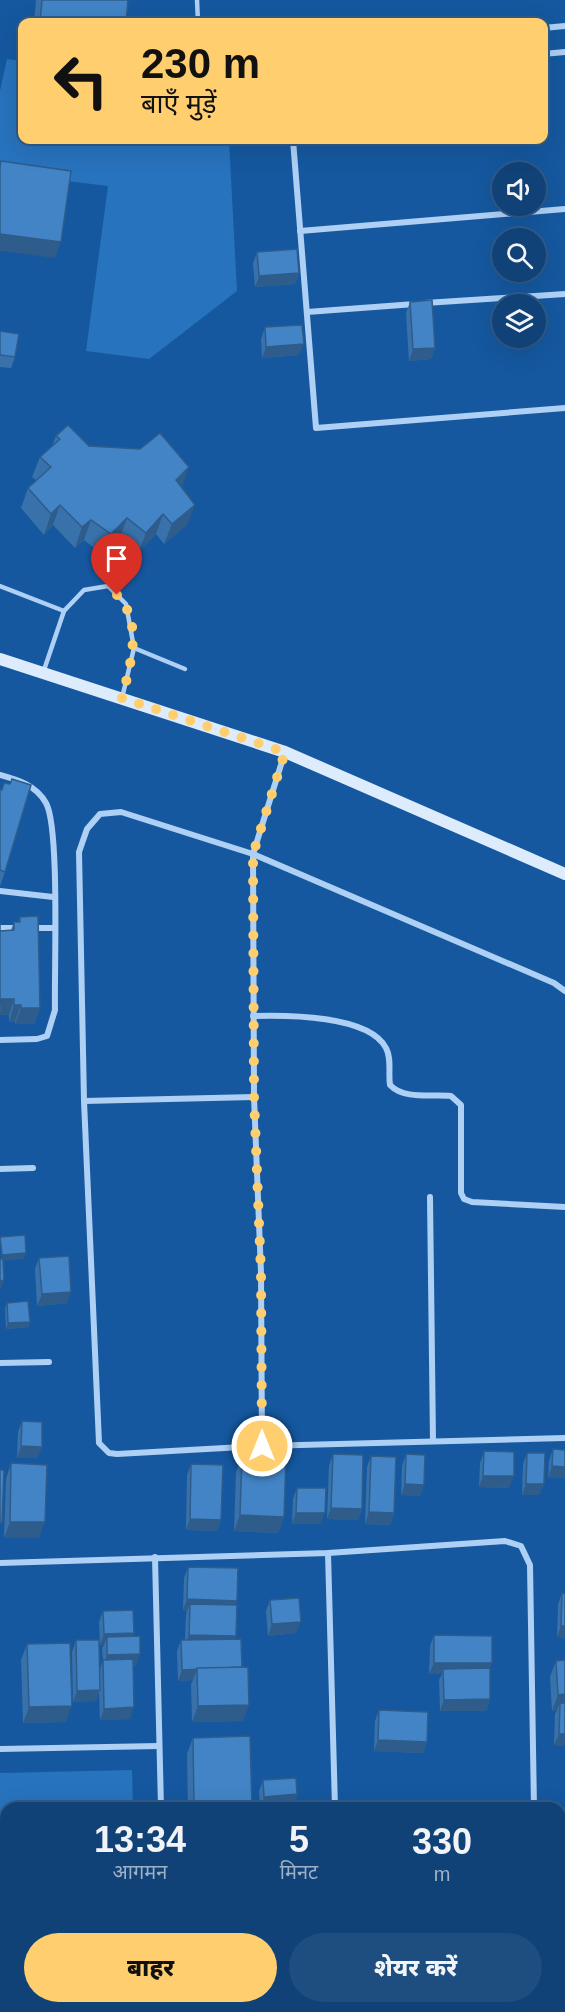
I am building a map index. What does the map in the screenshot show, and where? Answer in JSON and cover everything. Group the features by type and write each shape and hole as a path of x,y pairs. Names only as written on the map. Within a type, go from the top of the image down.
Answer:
{"street":[{"path":"548,28 565,26"},
{"path":"548,54 565,52"},
{"path":"293,144 316,428 565,408"},
{"path":"300,231 565,209"},
{"path":"307,312 565,294"},
{"path":"0,659 285,752 565,874"},
{"path":"262,1446 261,1273 254,1097 253,854 285,752"},
{"path":"0,775 28,783 46,803 53,840 55,1010 47,1036 37,1040 0,1041"},
{"path":"565,991 554,983 253,854 121,812 100,814 87,829 79,852 84,1101 99,1443 109,1453 117,1455 262,1446 565,1438"},
{"path":"0,891 53,897"},
{"path":"0,928 54,928"},
{"path":"253,1016 316,1019 367,1030 386,1048 390,1060 390,1085 395,1091 404,1094 450,1096 460,1105 461,1193 464,1199 472,1202 565,1207"},
{"path":"84,1101 254,1097"},
{"path":"0,1169 33,1168"},
{"path":"430,1197 433,1441"},
{"path":"0,1363 49,1362"},
{"path":"0,1563 328,1552 505,1541 521,1546 530,1565 534,1802"},
{"path":"328,1552 335,1802"},
{"path":"155,1557 161,1802"},
{"path":"0,1749 159,1746"}],"lane":[{"path":"197,0 198,18"},
{"path":"0,586 64,612"},
{"path":"43,673 64,612 84,590 108,586 126,604 134,648 122,698"},
{"path":"134,648 185,669"}],"shaded area":[{"path":"7,59 18,60 18,144 229,144 237,291 149,359 86,351 108,186 0,173 0,91"},
{"path":"132,1770 133,1802 0,1802 0,1773"}],"building":[{"path":"42,0 128,0 126,18 40,18"},
{"path":"1,161 71,171 61,242 0,234"},
{"path":"297,249 299,273 259,276 257,252"},
{"path":"432,300 435,348 413,349 410,302"},
{"path":"302,325 304,344 266,347 265,327"},
{"path":"0,331 19,334 15,357 0,355"},
{"path":"68,425 89,446 140,449 160,433 189,467 176,480 195,505 172,524 163,514 146,533 127,518 111,534 91,520 82,527 60,505 51,514 28,488 51,467 40,457 60,439 56,436"},
{"path":"12,779 31,785 5,872 0,870 0,789 2,790 4,783 10,784"},
{"path":"38,916 40,1008 21,1008 21,1005 14,1005 14,999 1,999 0,1006 0,931 14,930 14,922 20,922 20,917"},
{"path":"25,1235 26,1253 2,1255 0,1237"},
{"path":"69,1256 71,1292 42,1294 39,1258"},
{"path":"0,1259 3,1259 4,1280 0,1281"},
{"path":"28,1301 30,1322 8,1323 7,1303"},
{"path":"22,1421 42,1422 42,1447 21,1446"},
{"path":"553,1449 565,1450 565,1467 552,1466"},
{"path":"484,1451 514,1452 514,1476 483,1476"},
{"path":"527,1453 545,1453 544,1484 526,1484"},
{"path":"333,1454 363,1455 362,1509 331,1508"},
{"path":"406,1454 425,1455 424,1485 405,1484"},
{"path":"242,1456 286,1457 284,1517 240,1515"},
{"path":"371,1456 396,1457 394,1513 369,1512"},
{"path":"11,1463 47,1465 45,1522 10,1522"},
{"path":"191,1464 223,1465 221,1520 190,1519"},
{"path":"0,1470 4,1470 2,1523 0,1523"},
{"path":"297,1488 326,1488 325,1513 296,1513"},
{"path":"188,1567 238,1568 237,1601 187,1599"},
{"path":"562,1593 565,1594 565,1626 561,1626"},
{"path":"299,1598 301,1622 272,1624 270,1600"},
{"path":"190,1604 237,1605 236,1636 189,1635"},
{"path":"133,1610 134,1633 104,1634 103,1611"},
{"path":"434,1635 492,1636 492,1663 434,1663"},
{"path":"140,1636 140,1654 107,1655 107,1637"},
{"path":"241,1639 242,1667 182,1670 181,1640"},
{"path":"76,1640 99,1640 100,1690 77,1691"},
{"path":"70,1643 72,1706 29,1707 27,1644"},
{"path":"133,1659 134,1707 104,1709 103,1660"},
{"path":"565,1660 565,1694 558,1695 556,1661"},
{"path":"248,1667 249,1705 198,1706 197,1668"},
{"path":"490,1668 490,1699 444,1700 443,1669"},
{"path":"560,1703 565,1703 565,1734 559,1734"},
{"path":"379,1710 428,1712 427,1742 378,1740"},
{"path":"250,1736 252,1802 194,1802 193,1738"},
{"path":"296,1778 297,1794 264,1797 263,1780"}],"route":[{"path":"117,595 126,604 134,648 122,698 285,752 253,854 254,1097 261,1273 262,1446"}]}
